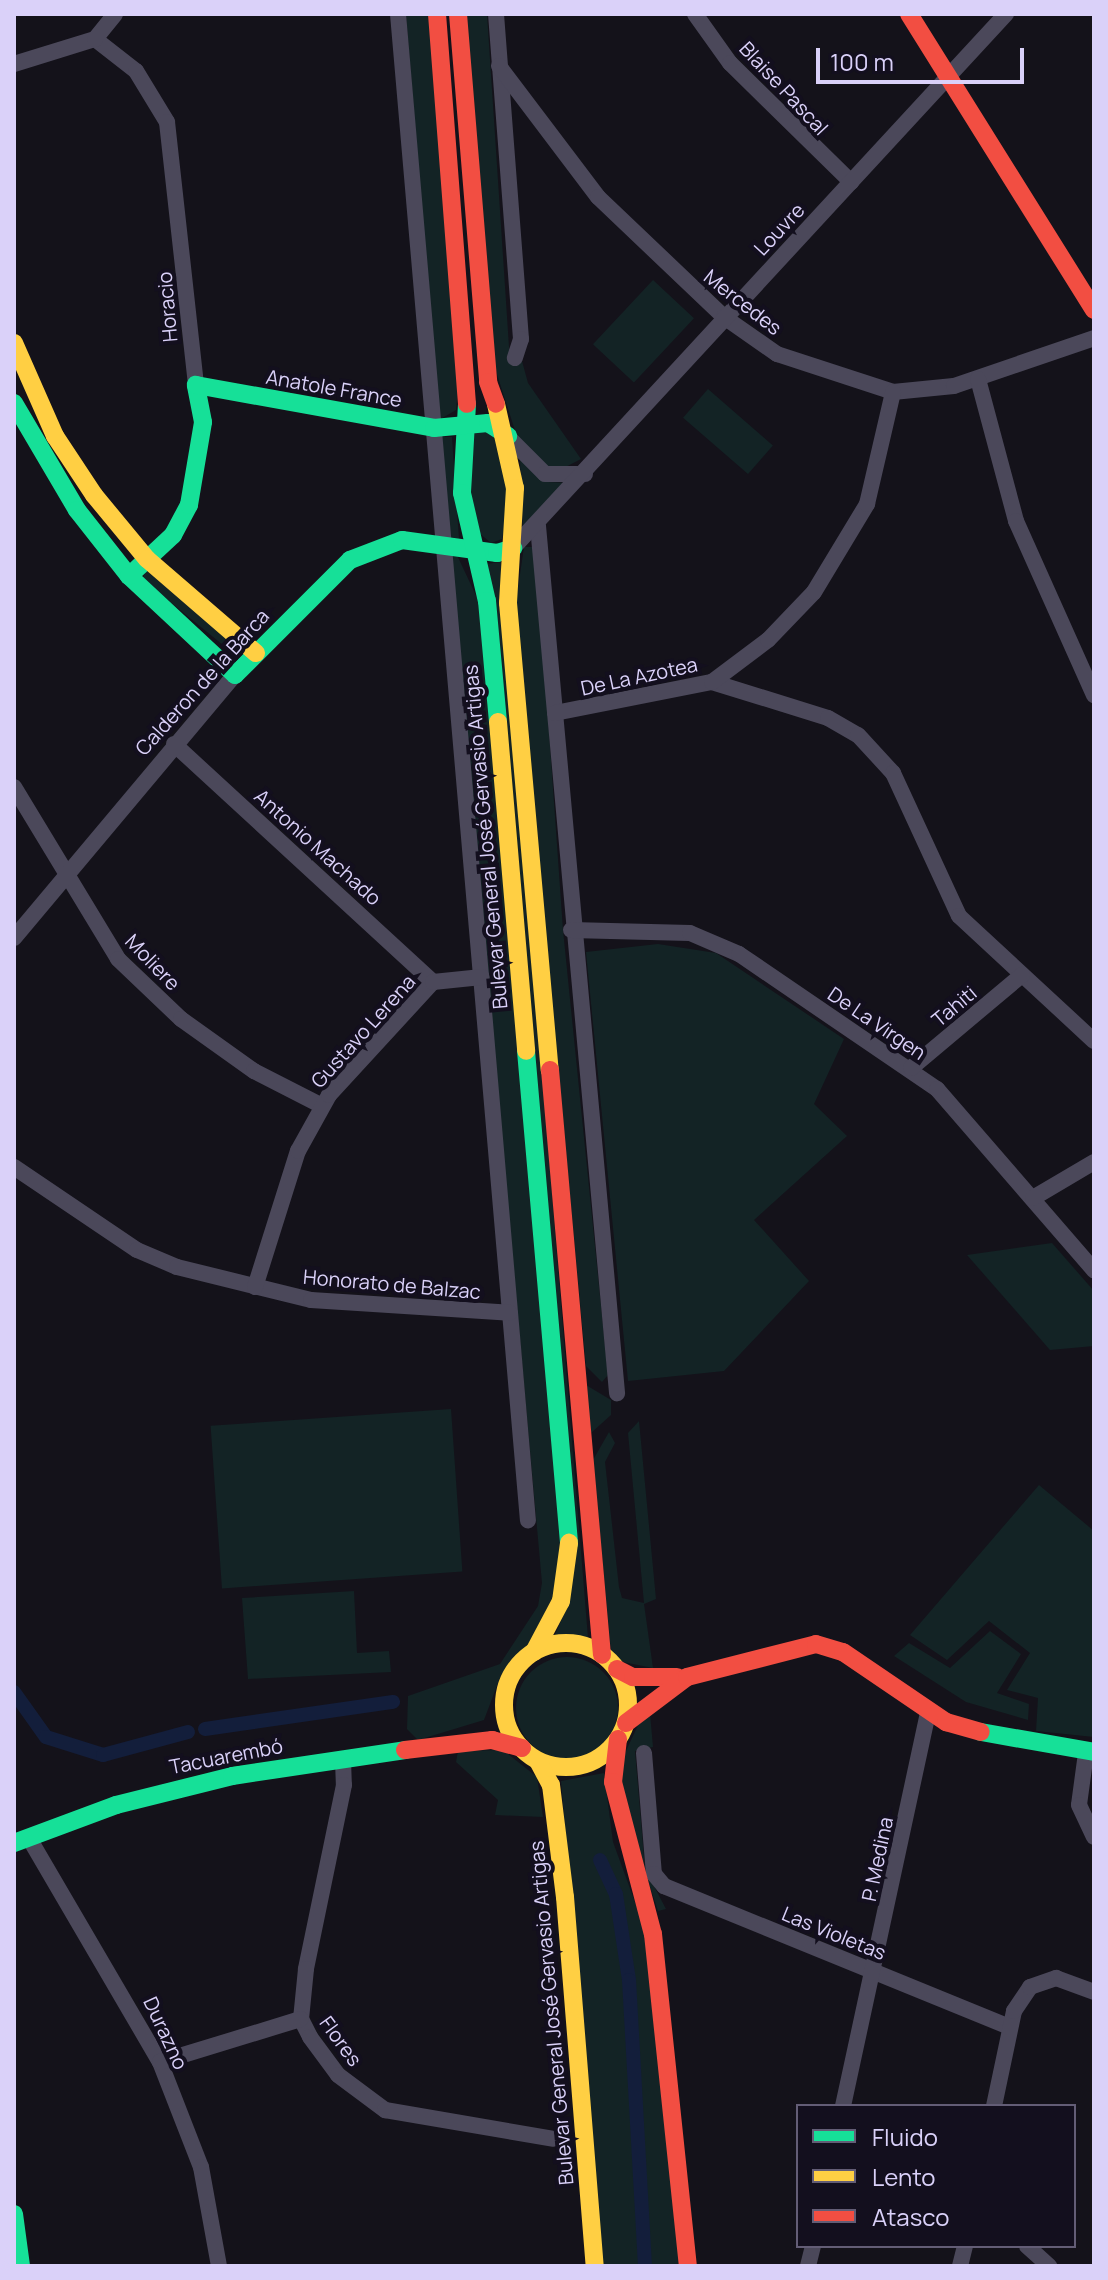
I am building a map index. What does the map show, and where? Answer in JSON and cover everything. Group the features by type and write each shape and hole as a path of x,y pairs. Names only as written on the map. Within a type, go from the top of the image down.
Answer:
{"main road":[{"name":"Bulevar General José Gervasio Artigas","path":"437,14 468,378 460,468 472,547 487,601 570,1551 561,1601 534,1652"},
{"path":"458,14 488,382 508,437 513,548 509,618 602,1655"},
{"path":"909,14 1094,310"},
{"path":"14,343 55,436 147,559 256,653"},
{"name":"Anatole France","path":"196,385 434,428 464,423"},
{"name":"Horacio","path":"129,576 173,535 189,505 203,422 196,385"},
{"path":"14,403 77,510 129,576 235,675"},
{"path":"464,423 488,423 508,437"},
{"name":"Calderon de la Barca","path":"235,675 350,560 402,540 513,548"},
{"path":"687,1677 582,1764 538,1761 522,1748 504,1698 509,1680 534,1652 568,1643 602,1655 617,1669 633,1677 687,1677 825,1645 928,1714 981,1734 1090,1753"},
{"path":"617,1669 628,1704 622,1731 619,1827 653,1934 663,1998 688,2266"},
{"name":"Tacuarembó","path":"455,1743 489,1722 504,1698"},
{"name":"Tacuarembó","path":"21,1841 181,1787 455,1743 492,1740 522,1748"},
{"name":"Bulevar General José Gervasio Artigas","path":"538,1761 551,1785 565,1897 595,2266"},
{"path":"14,2214 21,2266"}],"street":[{"path":"14,64 95,39 115,14"},
{"name":"Bulevar General José Gervasio Artigas","path":"398,14 528,1520"},
{"path":"496,14 521,339 515,358"},
{"name":"Blaise Pascal","path":"695,14 730,63 851,182"},
{"name":"Louvre","path":"513,548 538,526 724,317 949,79 1006,14"},
{"name":"Horacio","path":"95,39 136,71 167,122 196,385"},
{"name":"Mercedes","path":"499,66 598,197 724,317 777,354 893,392 978,379 1094,338"},
{"path":"504,127 519,113 534,112"},
{"path":"978,379 1016,521 1094,695"},
{"name":"De La Azotea","path":"555,713 712,682 768,640 844,548 881,464 893,392"},
{"path":"508,437 545,474 585,474"},
{"path":"538,526 571,930 617,1393"},
{"name":"Calderon de la Barca","path":"14,938 235,675"},
{"path":"712,682 828,718 858,735 893,773 959,916 1094,1041"},
{"name":"Antonio Machado","path":"174,744 433,982"},
{"name":"Moliere","path":"14,787 65,876 118,959 181,1019 254,1071 322,1106"},
{"name":"De La Virgen","path":"571,930 664,930 715,940 911,1068 1033,1198 1094,1270"},
{"name":"Tahiti","path":"911,1068 1022,975"},
{"name":"Gustavo Lerena","path":"255,1287 298,1151 322,1106 433,982 482,977"},
{"path":"1033,1198 1094,1162"},
{"name":"Honorato de Balzac","path":"14,1167 137,1250 255,1287 311,1300 510,1313"},
{"name":"P. Medina","path":"843,2104 928,1714"},
{"name":"Las Violetas","path":"644,1753 657,1881 1009,2027"},
{"path":"1090,1753 1079,1805 1094,1837"},
{"name":"Flores","path":"343,1760 344,1785 312,1918 301,2019 338,2075 385,2110 554,2139"},
{"name":"Durazno","path":"21,1841 160,2062 201,2167 219,2266"},
{"path":"994,2104 1009,2027 1039,1981 1056,1978 1094,1992"},
{"path":"160,2062 301,2019"},
{"path":"1029,2248 1049,2266"}],"shaded area":[{"path":"406,14 430,14 461,360 456,410 439,420"},
{"path":"463,14 487,14 510,362 522,361 528,383 581,459 554,473 518,440 495,368"},
{"path":"653,280 694,318 634,383 593,344"},
{"path":"708,389 773,445 748,474 683,418"},
{"path":"485,430 501,443 509,505 502,539 491,543 472,527 472,434"},
{"path":"441,437 452,437 459,539 446,536"},
{"path":"520,459 548,482 570,483 523,536"},
{"path":"524,547 536,547 563,930 608,1375 602,1382 586,1366 515,608"},
{"path":"456,553 480,604 562,1549 556,1591 530,1642 501,1675 484,1720 418,1740 407,1729 408,1696 500,1664 538,1606 542,1583 449,554"},
{"path":"501,562 587,1639 554,1637 567,1607 486,564"},
{"path":"147,570 235,646 234,654 142,579"},
{"path":"658,944 716,953 844,1039 814,1104 847,1136 754,1220 809,1281 724,1371 628,1381 586,952"},
{"path":"1052,1243 1094,1291 1094,1346 1050,1350 967,1255"},
{"path":"586,1385 611,1400 611,1415 591,1433"},
{"path":"451,1409 462,1572 222,1588 211,1426"},
{"path":"639,1421 656,1599 644,1604 653,1668 623,1662 611,1651 593,1460 609,1432 615,1443 605,1462 619,1587 622,1598 644,1603 628,1433"},
{"path":"1039,1485 1094,1531 1094,1737 1036,1731 1038,1698 1007,1690 1030,1653 989,1621 947,1660 910,1635"},
{"path":"354,1591 357,1653 389,1651 391,1672 248,1679 242,1598"},
{"path":"990,1631 1021,1654 997,1693 1029,1704 1028,1720 966,1702 894,1656 909,1643 950,1668"},
{"path":"567,1657 587,1660 610,1679 615,1688 618,1708 615,1728 596,1751 587,1756 567,1759 547,1756 524,1737 519,1728 516,1708 519,1688 538,1665 547,1660"},
{"path":"649,1702 653,1747 635,1751 645,1869 666,1909 658,1911 620,1797 624,1755"},
{"path":"503,1750 537,1777 543,1817 495,1815 498,1800 456,1762 458,1751"},
{"path":"604,1773 613,1842 647,1935 680,2266 603,2266 561,1781"}],"waterway":[{"path":"14,1692 46,1737 103,1755 188,1732"},
{"path":"205,1729 393,1702"},
{"path":"600,1860 616,1894 629,1980 645,2266"}],"traffic: fast":[{"path":"129,576 173,535 189,505 203,422 196,385 434,428 488,423 508,436"},
{"path":"14,403 77,510 129,576 235,675 350,560 402,540 497,553 513,548"},
{"path":"467,404 462,493 487,601 498,722"},
{"path":"526,1051 569,1543"},
{"path":"981,1732 1094,1752"},
{"path":"14,1843 116,1805 232,1776 405,1750"},
{"path":"14,2214 21,2266"}],"traffic: slow":[{"path":"14,343 55,436 94,495 147,559 256,653"},
{"path":"496,404 515,488 508,603 550,1070"},
{"path":"498,722 526,1051"},
{"path":"534,1652 561,1601 569,1543"},
{"path":"566,1643 590,1648 610,1661 623,1681 628,1705 623,1729 610,1749 590,1762 566,1767 542,1762 522,1749 509,1729 504,1705 509,1681 522,1661 542,1648 566,1643"},
{"path":"538,1761 551,1785 565,1897 595,2266"}],"traffic: jam":[{"path":"437,14 467,404"},
{"path":"458,14 488,382 496,404"},
{"path":"909,14 1094,310"},
{"path":"550,1070 602,1655"},
{"path":"626,1723 687,1677 816,1644 843,1652 946,1722 981,1732"},
{"path":"617,1669 633,1677 677,1677"},
{"path":"618,1739 613,1782 653,1934 688,2266"},
{"path":"405,1750 492,1740 522,1748"}]}
